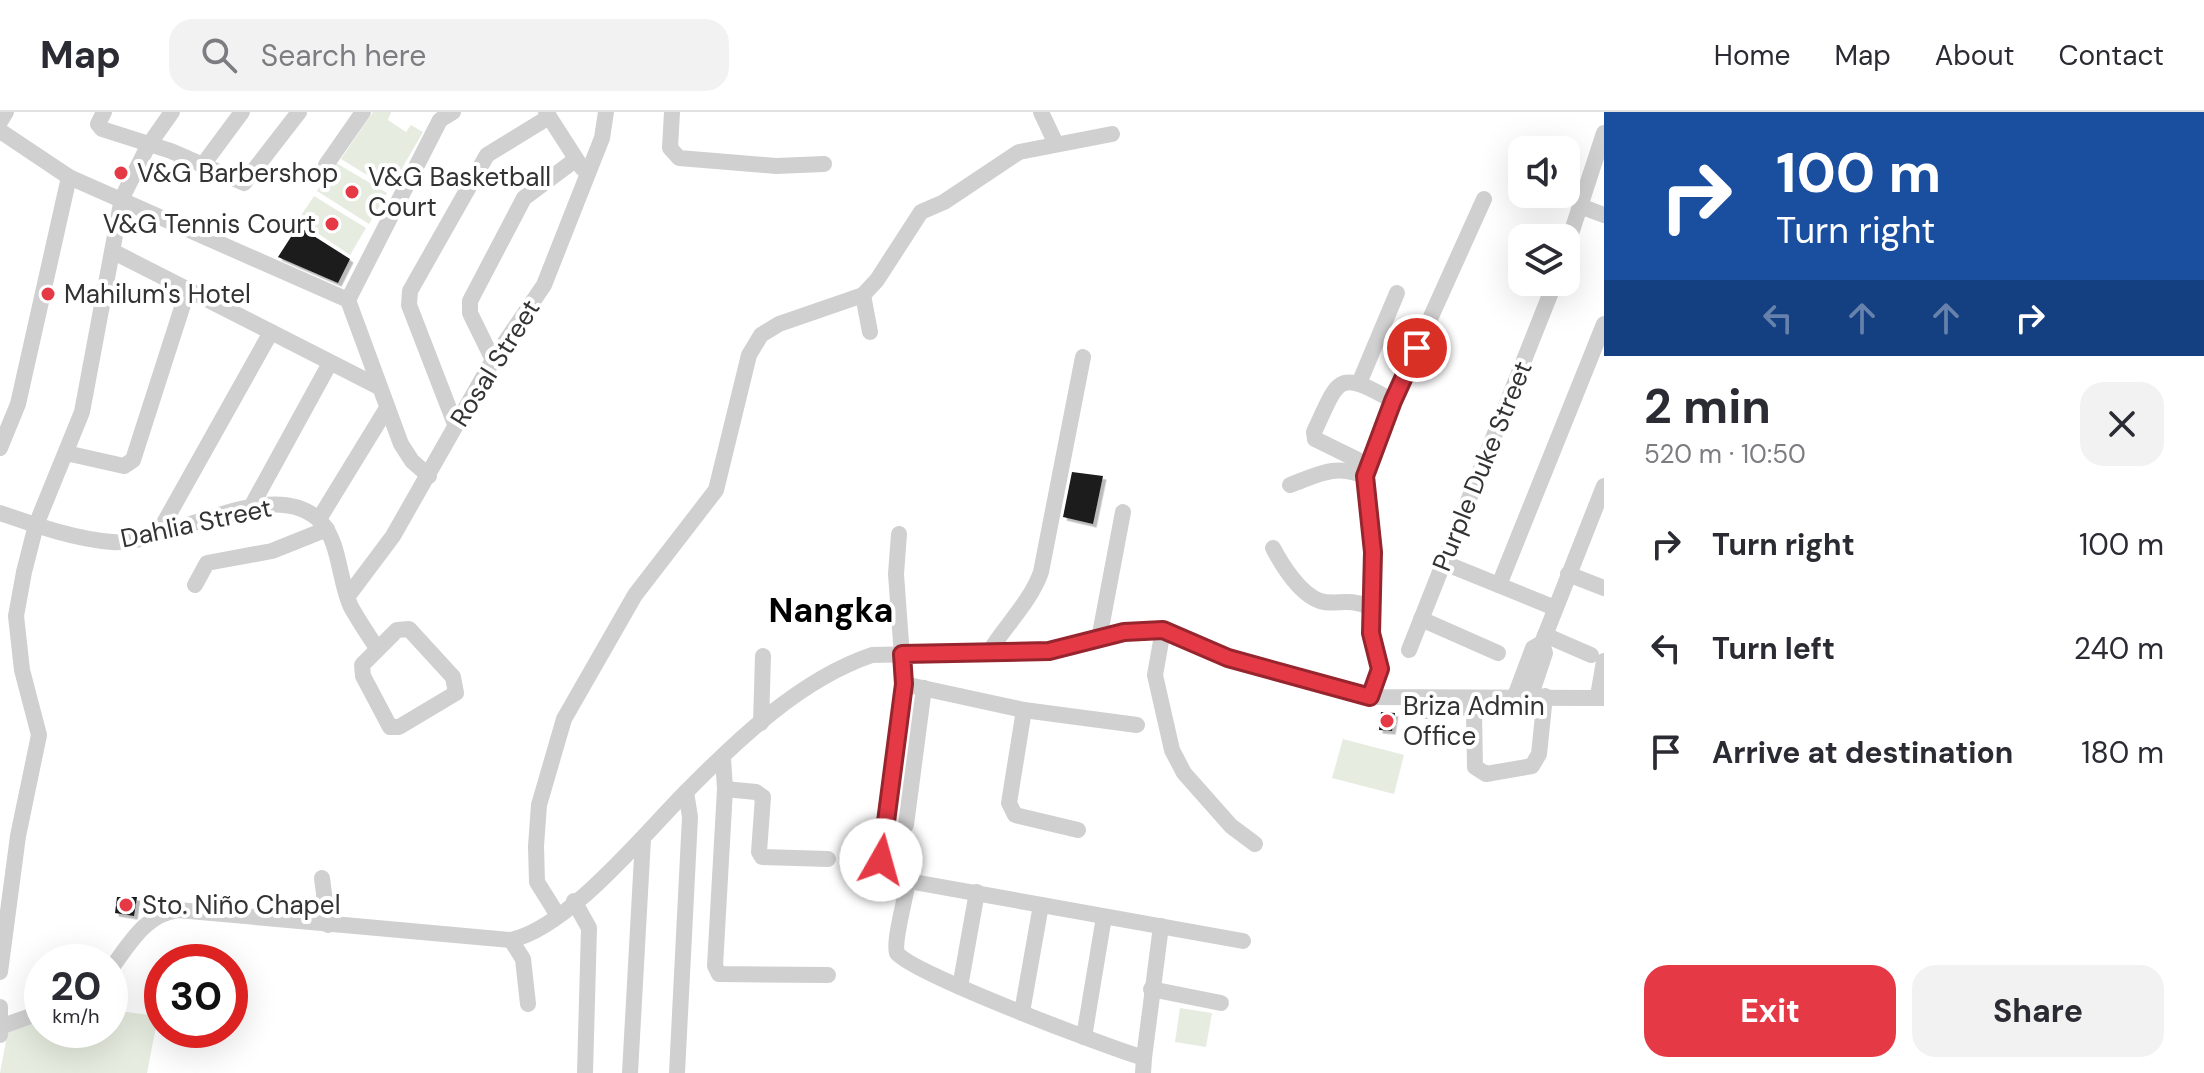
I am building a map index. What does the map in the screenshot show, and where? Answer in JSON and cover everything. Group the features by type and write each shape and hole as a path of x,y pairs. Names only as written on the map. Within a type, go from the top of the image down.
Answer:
{"street":[{"path":"0,122 6,112"},
{"path":"104,112 98,124 102,129 171,151 244,183 299,112"},
{"path":"0,972 15,849 39,735 22,670 16,616 36,525 82,412 122,198 148,146 172,112"},
{"path":"202,166 242,112"},
{"path":"326,165 363,112"},
{"name":"Rosal Street","path":"348,596 393,536 493,360 544,285 602,138 606,112"},
{"path":"672,112 670,148 679,158 776,166 824,164"},
{"path":"1041,112 1056,144"},
{"path":"429,476 412,461 387,408 348,300 440,115"},
{"path":"455,424 409,305 410,291 487,155 548,115 575,160 588,175"},
{"path":"0,131 25,151 69,177 348,300"},
{"path":"1604,133 1601,153 1580,206 1604,215"},
{"path":"557,914 537,882 536,846 539,805 564,719 635,595 716,490 749,355 761,335 779,324 863,295 877,280 921,212 970,186 1019,152 1112,134"},
{"path":"493,360 470,313 470,301 524,198 575,160"},
{"path":"0,448 18,404 69,177"},
{"path":"1370,697 1380,669 1371,633 1373,552 1367,471 1393,401 1484,199"},
{"path":"114,252 187,292 379,387"},
{"path":"66,453 124,466 133,460 187,292"},
{"path":"1360,381 1397,293"},
{"path":"863,295 870,332"},
{"name":"Purple Duke Street","path":"1409,650 1549,296"},
{"path":"1499,585 1604,324"},
{"path":"159,532 271,332"},
{"path":"989,652 1007,621 1036,587 1041,572 1083,357"},
{"path":"251,507 330,363"},
{"path":"1367,471 1315,439 1314,432 1336,386 1345,381 1360,381 1393,401"},
{"path":"195,585 207,563 272,551 323,524 387,408"},
{"path":"1290,485 1331,469 1367,471"},
{"path":"1426,711 1469,707 1474,712 1475,767 1486,774 1532,766 1539,754 1530,696 1533,648 1544,639 1568,574 1597,525 1604,486"},
{"name":"Dahlia Street","path":"0,513 36,525 114,542 251,507 287,505 302,508 323,524"},
{"path":"1099,639 1123,512"},
{"path":"323,524 348,596 377,648"},
{"path":"899,534 896,574 904,684 881,860 908,881 1243,941"},
{"path":"1273,548 1301,587 1320,601 1351,599 1370,607"},
{"path":"1442,562 1555,608"},
{"path":"1568,574 1604,588"},
{"path":"1421,619 1498,653"},
{"path":"409,629 453,677 456,693 399,727 390,727 362,670 377,648 397,630 409,629"},
{"path":"1163,630 1155,675 1172,750 1184,773 1231,826 1255,844"},
{"path":"128,947 149,920 161,912 194,911 511,940 538,931 643,839 686,792 761,723 844,664 872,655 1049,651 1124,632 1163,630 1228,658 1370,697 1601,697 1598,658 1544,639"},
{"path":"761,723 763,656"},
{"path":"904,684 1024,710 1137,725"},
{"path":"906,825 924,688"},
{"path":"1024,710 1009,803 1015,815 1078,830"},
{"path":"723,758 725,789 715,966 719,974 828,975"},
{"path":"725,789 761,795 759,852 762,857 828,859"},
{"path":"677,1073 690,817 686,792"},
{"path":"630,1073 643,839"},
{"path":"322,878 328,925"},
{"path":"908,881 896,949 907,964 1084,1037 1143,1065 1161,926"},
{"path":"960,987 977,892"},
{"path":"574,901 589,928 585,1073"},
{"path":"1022,1012 1041,905"},
{"path":"1084,1037 1104,917"},
{"path":"511,940 523,959 528,1004"},
{"path":"1151,989 1221,1003"},
{"path":"0,1007 1,1030 24,1020"}],"shaded area":[{"path":"373,112 391,112 388,120 406,132 411,125 423,132 390,189 341,159"},
{"name":"V&G Basketball Court","path":"336,163 387,193 369,224 317,191"},
{"name":"V&G Tennis Court","path":"314,196 366,228 350,255 298,220"},
{"path":"1343,739 1404,755 1394,794 1332,778"},
{"path":"1180,1008 1212,1013 1206,1047 1175,1042"},
{"path":"128,1012 144,1014 144,1048 152,1048 147,1073 0,1073 8,1030 24,1023 24,1048 128,1048"}],"building":[{"path":"298,226 350,259 338,283 278,257"},
{"path":"1072,472 1103,476 1093,524 1063,517"},
{"name":"Briza Admin Office","path":"1381,712 1395,713 1392,731 1379,730"},
{"name":"Sto. Niño Chapel","path":"117,897 137,897 134,916 115,913"}],"place":[{"name":"V&G Barbershop","path":"121,173"},
{"name":"V&G Basketball Court","path":"352,192"},
{"name":"V&G Tennis Court","path":"332,224"},
{"name":"Mahilum's Hotel","path":"48,294"},
{"name":"Briza Admin Office","path":"1387,721"},
{"name":"Sto. Niño Chapel","path":"126,905"}],"district":[{"name":"Nangka","path":"831,610"}],"route":[{"path":"881,860 904,684 902,654 1049,651 1124,632 1163,630 1228,658 1370,697 1380,669 1371,633 1373,552 1365,476 1417,348"}]}
